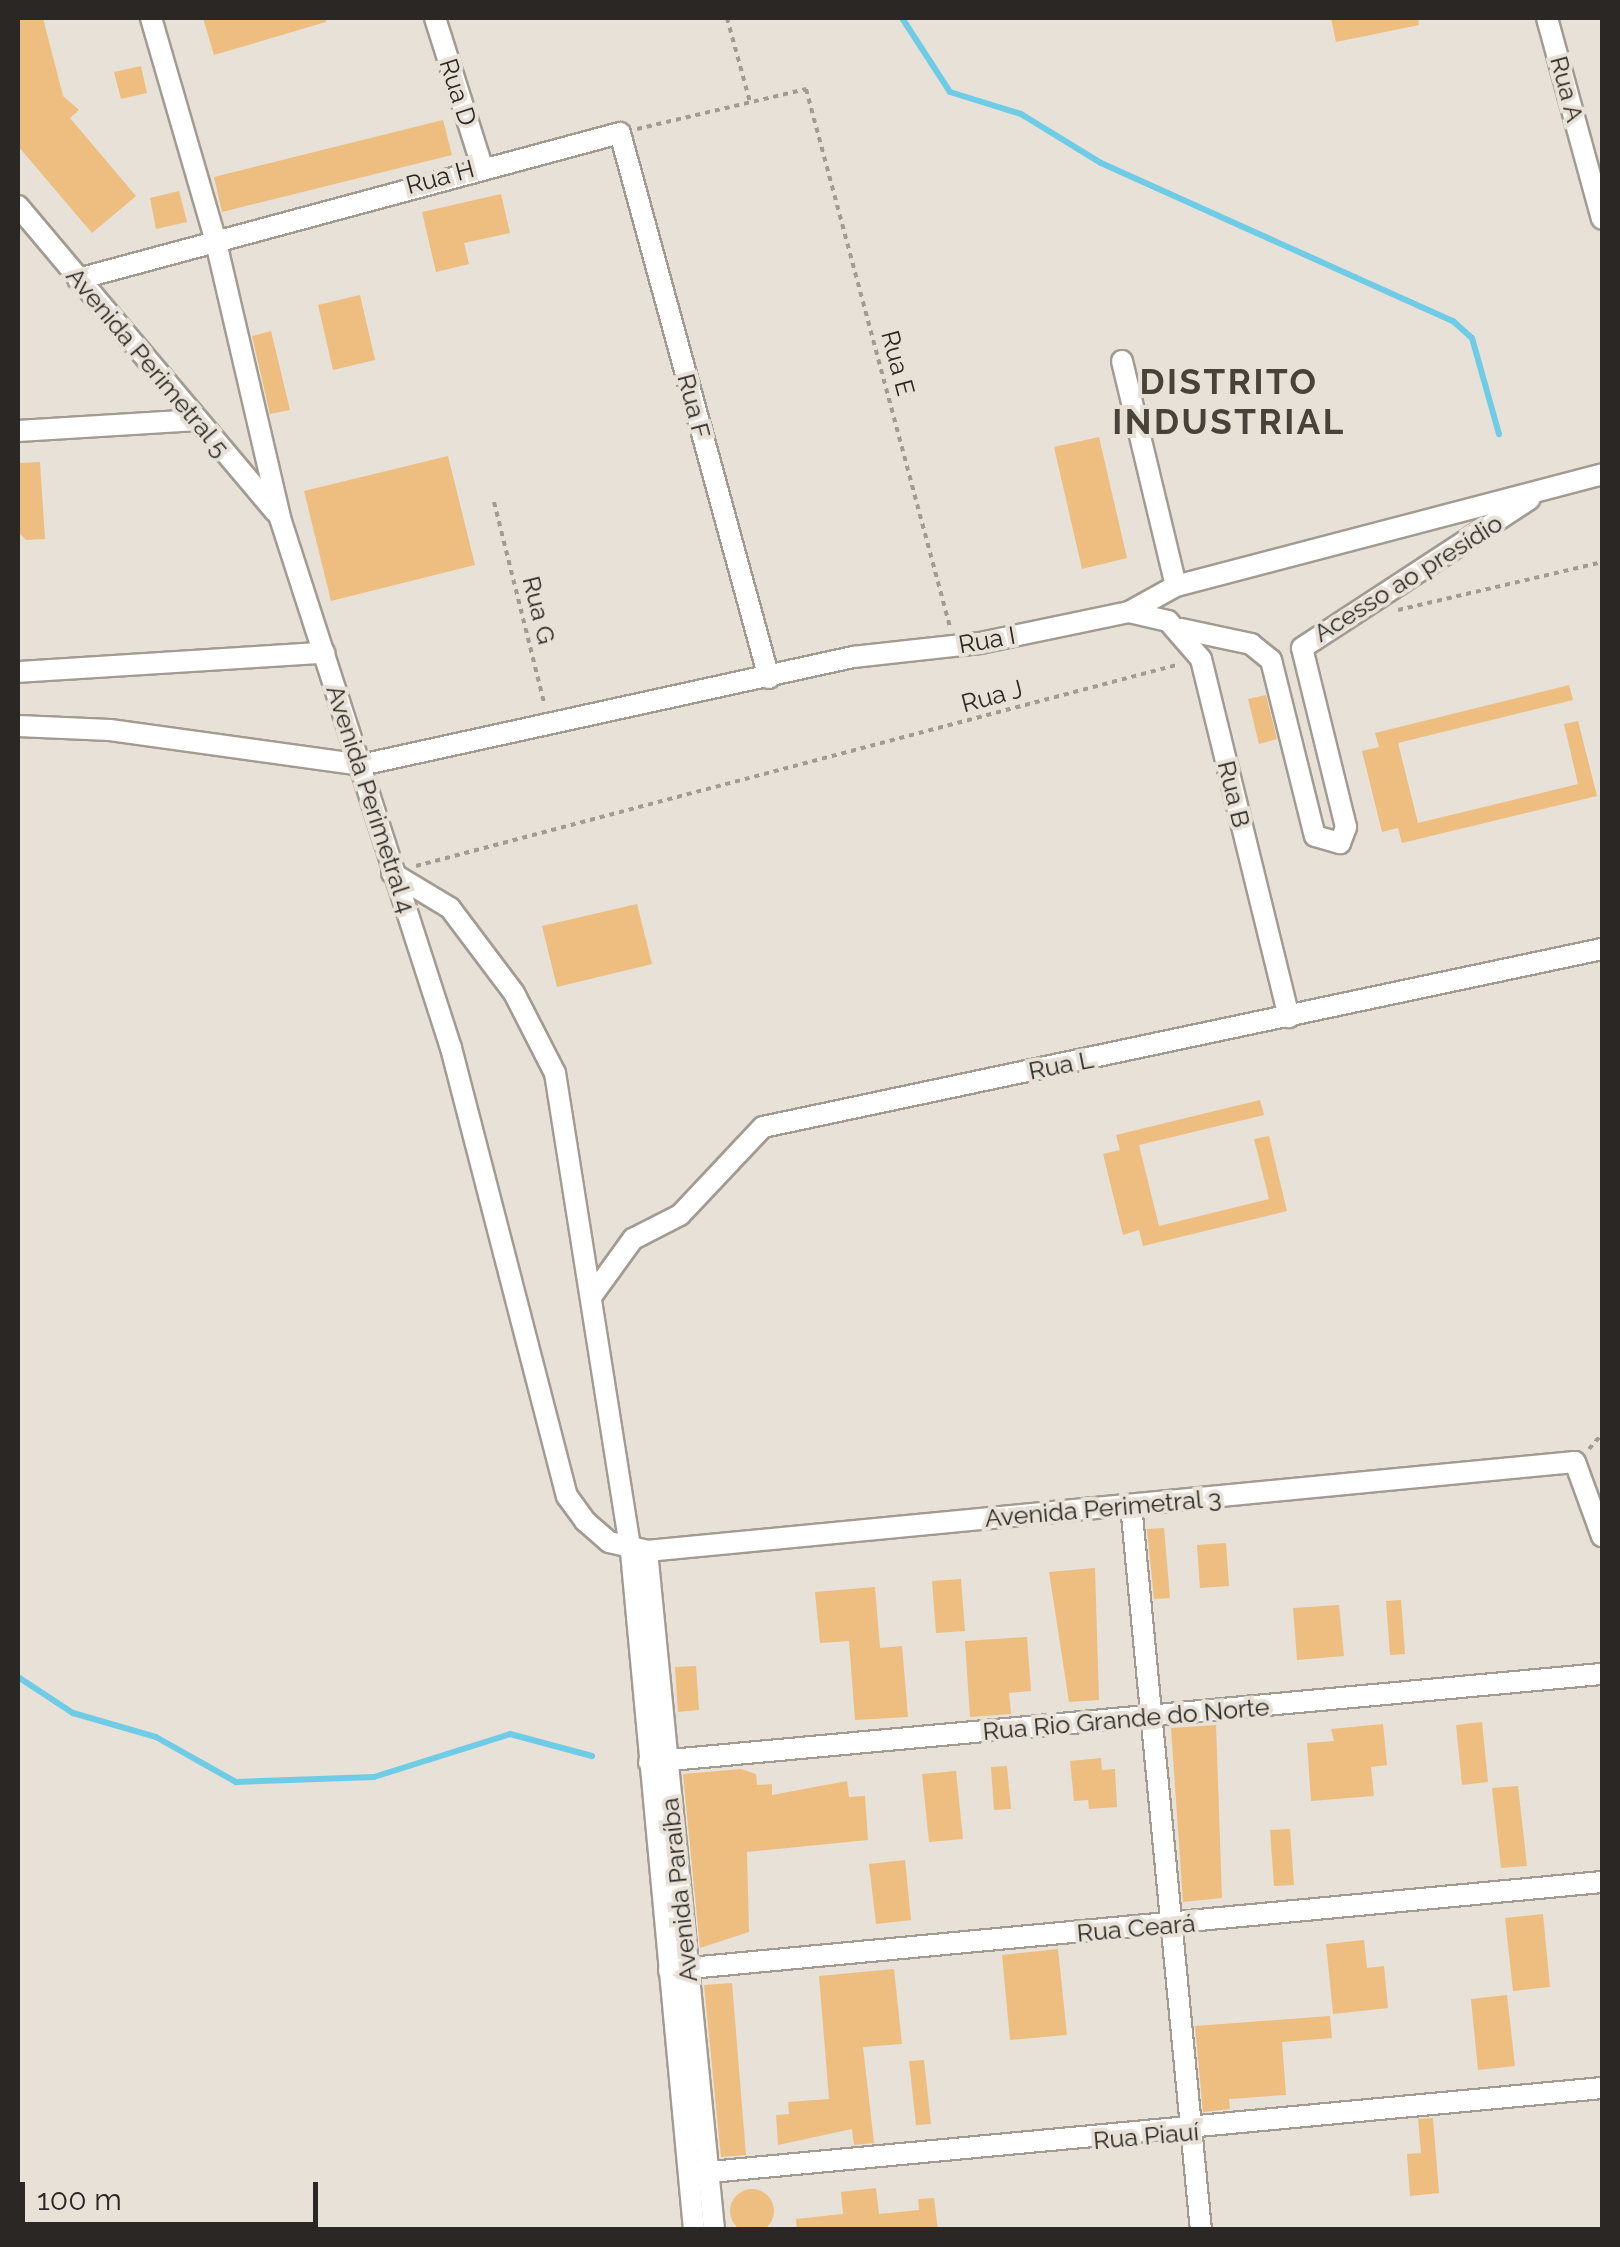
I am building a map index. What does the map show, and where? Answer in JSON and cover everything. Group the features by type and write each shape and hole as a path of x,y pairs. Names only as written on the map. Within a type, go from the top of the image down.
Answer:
{"street":[{"name":"Avenida Perimetral 4","path":"151,18 215,238 280,518 450,1048 567,1496 598,1534 639,1552"},
{"name":"Rua D","path":"435,18 482,166"},
{"name":"Rua A","path":"1547,18 1602,219"},
{"name":"Rua H","path":"78,279 482,166 620,133"},
{"name":"Rua F","path":"620,133 770,678"},
{"name":"Avenida Perimetral 5","path":"18,206 280,518"},
{"path":"1122,361 1176,586"},
{"path":"18,431 198,420"},
{"name":"Rua I","path":"18,726 110,730 361,766 550,728 882,651 955,646 1130,612 1176,586 1602,474"},
{"name":"Acesso ao presídio","path":"1181,629 1252,644 1270,660 1315,836 1340,843 1346,826 1302,648 1539,492"},
{"path":"1130,612 1181,629"},
{"name":"Rua B","path":"1181,629 1201,658 1289,1017"},
{"path":"18,672 324,653"},
{"name":"Avenida Paraíba","path":"392,872 450,908 514,993 554,1073 639,1552 699,2173 714,2230"},
{"name":"Rua L","path":"591,1297 633,1238 680,1214 763,1127 1602,949"},
{"name":"Avenida Perimetral 3","path":"639,1552 1575,1462 1602,1536"},
{"path":"1131,1505 1148,1717 1201,2230"},
{"name":"Rua Rio Grande do Norte","path":"658,1762 1602,1674"},
{"name":"Rua Ceará","path":"678,1969 1169,1926 1602,1882"},
{"name":"Rua Piauí","path":"699,2173 1190,2132 1602,2088"},
{"name":"Avenida Paraíba","path":"694,2230 699,2173"}],"path":[{"path":"620,133 750,102 727,18"},
{"name":"Rua E","path":"750,102 806,89 955,646"},
{"name":"Rua G","path":"494,502 550,728"},
{"path":"1377,615 1602,562"},
{"name":"Rua J","path":"392,872 1201,658"}],"building":[{"path":"18,18 43,18 63,96 79,110 70,118 136,196 92,233 18,146"},
{"path":"203,18 326,18 326,22 214,55"},
{"path":"1331,18 1418,18 1419,25 1336,42"},
{"path":"141,66 147,93 121,99 114,72"},
{"path":"443,120 452,155 222,212 214,177"},
{"path":"179,191 187,222 156,229 150,198"},
{"path":"501,194 510,233 464,243 469,264 436,272 422,212"},
{"path":"360,295 375,360 333,370 318,305"},
{"path":"271,331 290,410 270,414 252,336"},
{"path":"1099,437 1127,558 1082,569 1054,447"},
{"path":"448,456 475,565 331,601 304,491"},
{"path":"40,462 45,539 26,540 18,532 18,463"},
{"path":"1569,685 1573,700 1398,743 1418,823 1578,784 1564,724 1578,721 1597,796 1402,843 1398,828 1382,832 1362,751 1379,747 1375,733"},
{"path":"1266,695 1277,739 1259,744 1248,699"},
{"path":"637,904 652,964 557,987 542,926"},
{"path":"1260,1100 1264,1115 1139,1145 1159,1226 1269,1199 1254,1139 1269,1136 1287,1211 1143,1246 1139,1230 1123,1235 1103,1154 1120,1150 1116,1135"},
{"path":"1164,1528 1170,1598 1154,1599 1147,1529"},
{"path":"1226,1543 1229,1586 1200,1588 1197,1545"},
{"path":"1095,1568 1099,1700 1069,1702 1049,1572"},
{"path":"961,1579 965,1631 936,1633 932,1581"},
{"path":"875,1587 880,1648 902,1646 908,1717 855,1720 849,1641 820,1643 815,1592"},
{"path":"1401,1600 1405,1654 1390,1655 1386,1601"},
{"path":"1339,1605 1344,1656 1297,1660 1293,1608"},
{"path":"1027,1637 1031,1691 1009,1693 1011,1714 970,1717 965,1641"},
{"path":"696,1666 699,1710 678,1712 675,1667"},
{"path":"1482,1722 1488,1782 1462,1785 1456,1725"},
{"path":"1383,1724 1387,1765 1371,1767 1374,1796 1311,1801 1307,1743 1334,1741 1331,1729"},
{"path":"1216,1725 1222,1898 1183,1902 1171,1728"},
{"path":"1101,1758 1102,1770 1115,1769 1117,1807 1089,1809 1088,1800 1074,1801 1070,1761"},
{"path":"1007,1766 1011,1809 994,1810 991,1767"},
{"path":"741,1769 756,1774 757,1785 772,1784 772,1795 847,1781 849,1797 865,1796 868,1840 747,1852 749,1932 700,1948 683,1774"},
{"path":"956,1771 963,1839 929,1842 922,1774"},
{"path":"1518,1786 1527,1866 1501,1868 1492,1788"},
{"path":"1290,1829 1294,1885 1274,1886 1270,1830"},
{"path":"905,1860 911,1920 876,1924 869,1864"},
{"path":"1543,1914 1550,1987 1513,1991 1505,1918"},
{"path":"1364,1940 1367,1968 1384,1966 1388,2008 1333,2014 1326,1944"},
{"path":"1058,1949 1067,2035 1010,2040 1002,1955"},
{"path":"894,1969 902,2044 863,2047 874,2143 854,2145 852,2129 778,2145 776,2115 789,2114 788,2102 829,2099 819,1976"},
{"path":"732,1983 746,2155 721,2157 704,1985"},
{"path":"1507,1995 1515,2066 1478,2070 1471,1999"},
{"path":"1330,2016 1332,2038 1282,2042 1286,2095 1229,2099 1230,2109 1203,2112 1195,2026"},
{"path":"924,2060 931,2124 916,2125 909,2061"},
{"path":"1433,2118 1439,2193 1410,2196 1407,2154 1421,2153 1418,2119"},
{"path":"876,2188 879,2214 919,2210 918,2199 934,2198 938,2230 797,2230 796,2219 843,2214 841,2192"},
{"path":"752,2189 767,2196 774,2211 767,2226 752,2233 737,2226 730,2211 737,2196"}],"waterway":[{"path":"902,18 950,92 1021,114 1101,163 1453,321 1472,338 1499,434"},
{"path":"18,1677 73,1713 156,1737 236,1782 374,1777 510,1734 592,1756"}],"district":[{"name":"DISTRITO INDUSTRIAL","path":"1229,402"}]}
